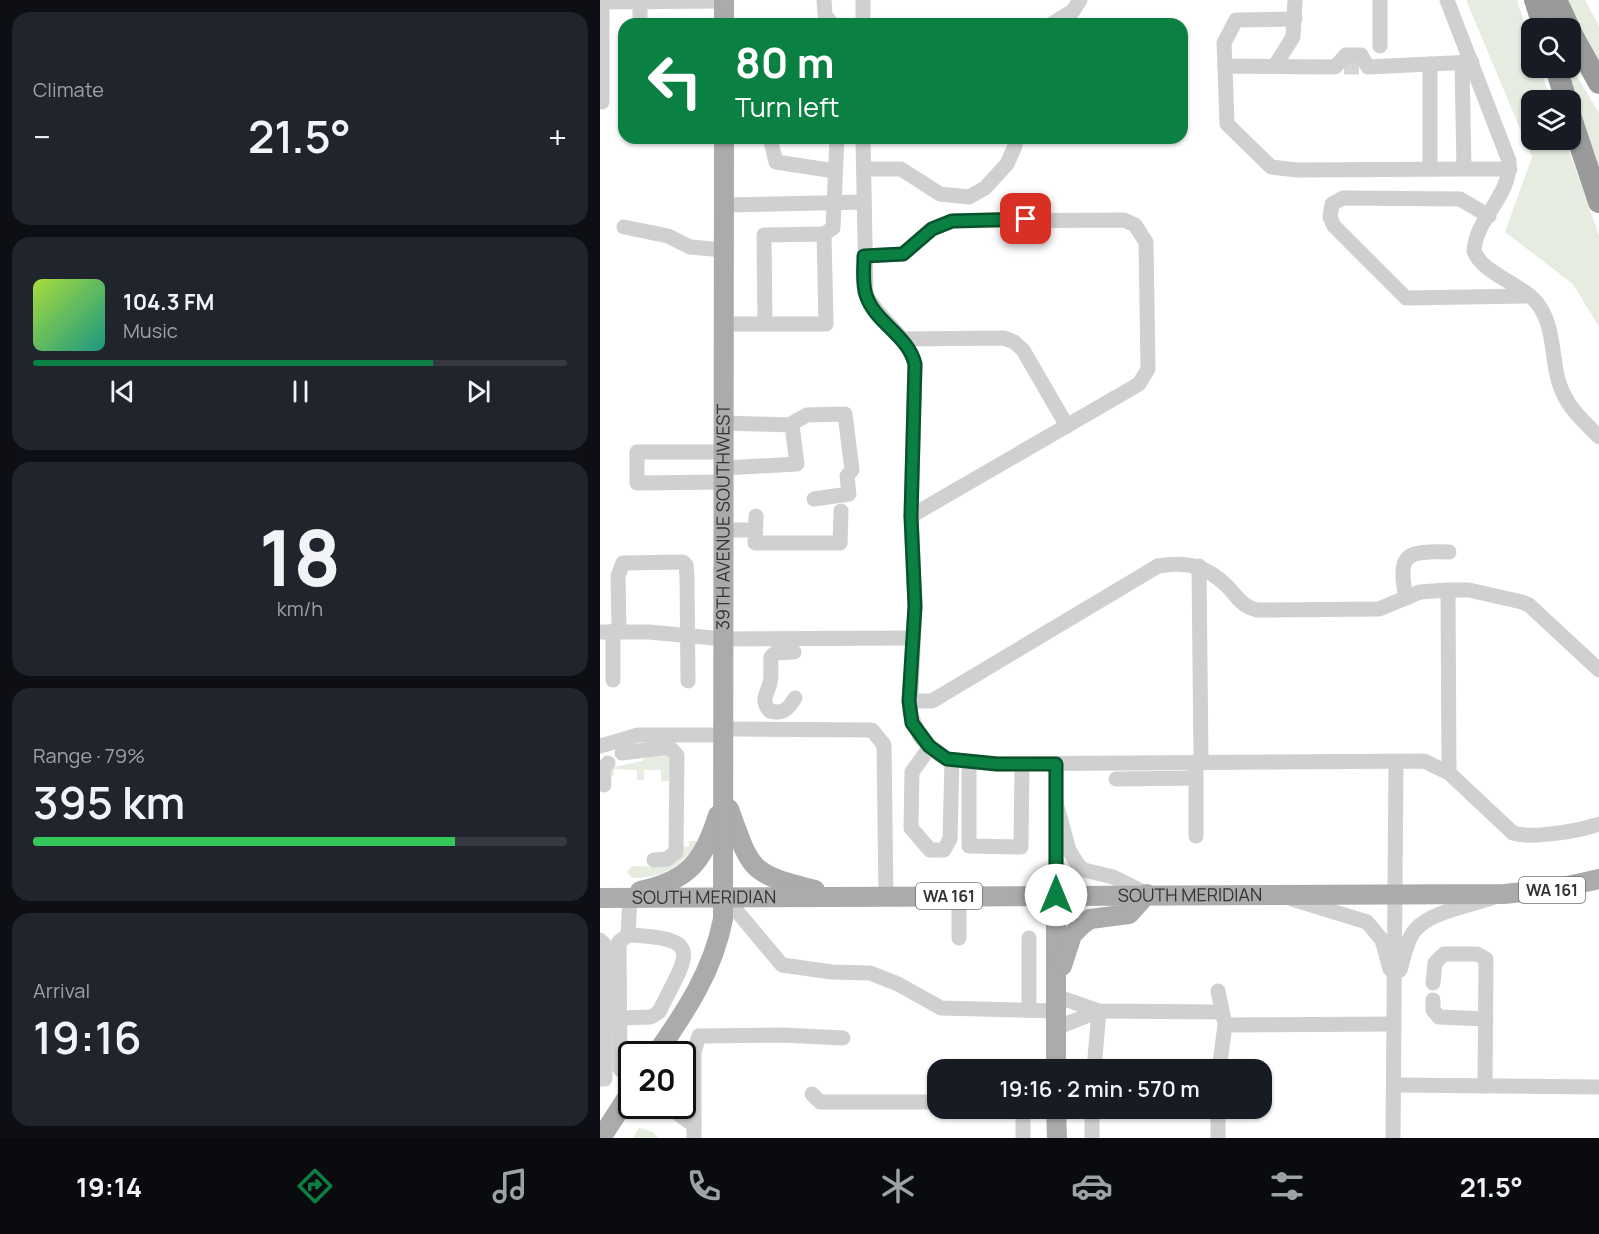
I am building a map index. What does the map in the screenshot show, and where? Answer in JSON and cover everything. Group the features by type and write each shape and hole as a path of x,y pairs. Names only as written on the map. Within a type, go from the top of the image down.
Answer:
{"highway":[{"path":"1535,0 1541,18"},
{"path":"1556,0 1564,18"},
{"path":"1581,50 1599,83"},
{"path":"1581,148 1599,202"}],"main road":[{"path":"724,0 724,18"},
{"name":"39TH AVENUE SOUTHWEST","path":"665,1041 691,1004 710,964 720,935 725,897 724,795 729,732 724,639 724,144"},
{"path":"724,795 743,849 757,870 783,881 841,896"},
{"path":"614,898 668,883 690,869 706,849 724,795"},
{"name":"SOUTH MERIDIAN","path":"614,898 1504,894 1554,889 1599,879"},
{"path":"1056,1006 1069,941 1076,930 1090,919 1129,914 1147,894"},
{"path":"1056,895 1056,1059"},
{"path":"601,1138 618,1112"},
{"path":"1056,1119 1057,1138"}],"street":[{"path":"602,102 601,1 724,0"},
{"path":"824,0 827,18"},
{"path":"863,0 863,18"},
{"path":"1062,18 1073,11 1080,0"},
{"path":"1276,64 1293,37 1295,0"},
{"path":"1380,0 1380,46"},
{"path":"1447,0 1467,63 1506,151 1509,169 1506,185 1475,242 1476,256 1530,296 1547,323 1563,394 1572,408 1599,437"},
{"path":"640,1 640,18"},
{"path":"1295,19 1236,20 1224,43 1227,124 1271,167 1297,170 1509,169"},
{"path":"1225,66 1276,64 1340,67 1346,55 1361,55 1364,67 1467,63"},
{"path":"1464,169 1467,63"},
{"path":"1430,64 1430,169"},
{"path":"772,144 776,162 835,171"},
{"path":"765,324 764,235 824,234 833,228 837,144"},
{"path":"863,144 866,294 872,306 913,353 915,364 911,516 915,579 909,701 912,723 930,747 952,760 1022,764 1198,768 1424,761 1449,773 1513,833 1522,836 1539,835 1599,825"},
{"path":"864,169 901,169 940,194 969,197 985,188 1007,164 1015,144"},
{"path":"1489,216 1460,199 1343,198 1332,204 1330,211 1334,226 1407,298 1530,296"},
{"path":"724,205 864,202"},
{"path":"864,256 903,254 932,229 964,220 1124,220 1135,225 1142,234 1147,248 1148,369 1139,384 911,516"},
{"path":"624,227 668,236 690,247 724,250"},
{"path":"724,324 826,324 824,234"},
{"path":"902,339 1004,338 1014,342 1023,350 1067,426"},
{"path":"724,423 789,425 807,416 845,414 852,470 847,476 849,494 814,499"},
{"path":"724,467 637,452 637,483 724,467 797,464 792,425 789,425"},
{"path":"724,530 756,523 755,543 840,543 841,511"},
{"path":"1406,598 1401,574 1402,564 1410,555 1426,551 1449,552"},
{"path":"613,680 610,631 618,576 623,563 683,562 686,565 687,577 688,681"},
{"path":"909,701 932,701 1158,566 1177,563 1199,566 1218,578 1245,607 1257,610 1379,609 1420,592 1448,590 1469,590 1529,605 1599,670"},
{"path":"1196,836 1199,566"},
{"path":"1448,590 1449,773"},
{"path":"610,631 724,639 912,638"},
{"path":"794,652 775,653 771,657 770,683 765,693 765,704 770,711 780,712 788,709 795,698"},
{"path":"604,785 604,756 638,735 764,730 872,730 884,746 886,896"},
{"path":"623,756 649,748 669,747 677,755 676,852 667,859 654,860"},
{"path":"930,747 912,772 911,828 930,850 944,850 950,839 952,760"},
{"path":"969,762 969,846 1021,847 1022,764"},
{"path":"1393,1138 1396,762"},
{"path":"1056,764 1056,895"},
{"path":"1116,779 1198,768"},
{"path":"1056,803 1069,850 1078,866 1084,870 1113,877 1147,894"},
{"path":"1275,894 1367,922 1382,940 1395,990"},
{"path":"1395,990 1408,942 1415,931 1436,917 1504,894"},
{"path":"959,896 959,939"},
{"path":"725,897 782,965 832,972 870,973 898,984 940,1008 1029,1010 1056,1006 1099,1011 1223,1018 1394,1024"},
{"path":"614,898 628,935"},
{"path":"620,1018 651,1017 659,1012 684,960 683,948 678,941 664,936 628,935 619,942 620,1041"},
{"path":"1029,938 1029,1010"},
{"path":"600,940 605,945 602,999 605,1079 600,1079"},
{"path":"1433,983 1435,963 1444,954 1480,954 1487,962 1485,1086"},
{"path":"1218,991 1223,1018 1220,1059"},
{"path":"1433,1000 1433,1010 1439,1017 1486,1019"},
{"path":"1056,1006 1099,1011"},
{"path":"1095,1059 1099,1011"},
{"path":"694,1132 694,1052 699,1036 782,1035 843,1038"},
{"path":"1394,1085 1599,1087"},
{"path":"812,1094 820,1102 927,1102"},
{"path":"680,1119 694,1132"},
{"path":"1023,1119 1023,1138"},
{"path":"1092,1119 1092,1138"},
{"path":"1218,1119 1218,1138"}],"shaded area":[{"path":"1466,0 1517,0 1523,18 1521,18 1521,78 1543,78 1548,90 1521,90 1521,131"},
{"path":"1566,0 1585,0 1599,26 1599,60 1581,27 1581,18 1576,18"},
{"path":"1569,78 1578,78 1599,113 1599,168 1581,113 1581,90 1573,90"},
{"path":"1529,150 1569,150 1599,235 1599,327 1573,284 1505,232 1532,157"},
{"path":"665,752 671,758 669,781 661,781 661,770 644,770 644,780 637,780 637,770 614,769 614,776 610,777 610,768 642,761 649,753"},
{"path":"689,841 698,841 685,858 662,873 632,878 627,872 632,866 662,867 671,864 681,846 689,847"},
{"path":"639,1128 653,1132 658,1138 633,1138"}],"tunnel":[{"path":"1344,67 1360,67"}],"route":[{"path":"1026,219 964,220 943,224 932,229 903,254 864,256 864,280 866,294 872,306 913,353 915,364 911,516 915,606 909,701 912,723 920,737 947,759 997,764 1056,764 1056,895"}]}
